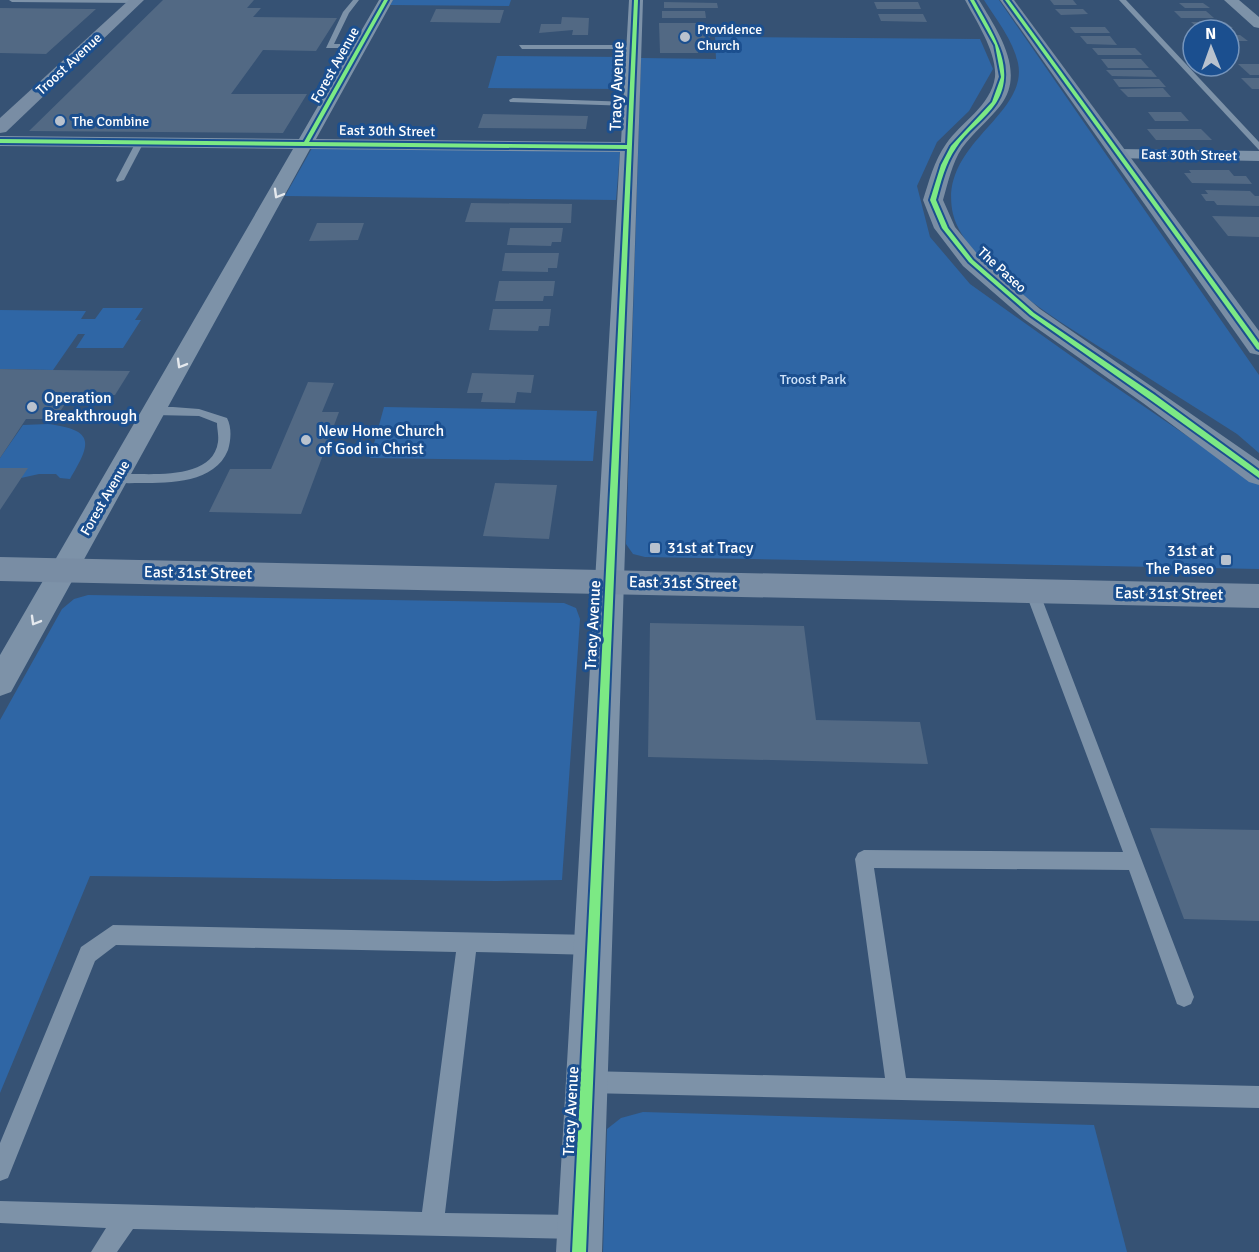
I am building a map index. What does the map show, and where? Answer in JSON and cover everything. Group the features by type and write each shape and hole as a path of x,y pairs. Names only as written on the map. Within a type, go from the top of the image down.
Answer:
{"main road":[{"name":"The Paseo","path":"972,0 997,45 1003,77 994,102 954,146 944,165 933,200 945,228 970,261 1032,315 1152,397 1259,475"},
{"path":"1007,0 1259,348"},
{"name":"Troost Avenue","path":"0,128 137,1"},
{"name":"East 31st Street","path":"0,569 1259,596"}],"street":[{"name":"Forest Avenue","path":"0,683 386,0"},
{"name":"Tracy Avenue","path":"580,1240 636,0"},
{"path":"1231,0 1259,24"},
{"name":"East 30th Street","path":"0,141 630,147"},
{"name":"East 30th Street","path":"1119,154 1259,156"}],"lane":[{"path":"12,0 137,1"},
{"path":"356,0 346,12 329,46 361,46"},
{"path":"1122,0 1259,147"},
{"path":"522,46 634,47"},
{"path":"513,100 631,104"},
{"path":"120,180 140,142"},
{"path":"117,478 187,476 208,468 216,459 224,444 226,432 223,421 211,414 196,411 155,411"},
{"path":"1032,591 1184,997"},
{"path":"897,1089 864,859 1135,861"},
{"path":"0,1170 88,954 113,935 594,945"},
{"path":"432,1224 467,943"},
{"path":"587,1082 1259,1097"},
{"path":"0,1212 432,1224 580,1240"},
{"path":"103,1252 127,1217"}],"green space":[{"path":"393,0 511,0 509,6 390,5"},
{"path":"984,0 999,0 1259,375 1259,453 1237,434 1078,334 1026,297 1000,277 962,235 953,214 952,190 958,168 969,149 1010,99 1018,82 1016,54 1004,30"},
{"name":"Troost Park","path":"715,37 980,39 993,69 969,111 937,142 917,186 930,237 970,284 1259,485 1259,569 645,557 633,554 626,544 641,58 716,59"},
{"path":"497,56 624,57 622,89 488,88"},
{"path":"312,148 620,151 616,200 285,196"},
{"path":"103,308 143,308 135,320 141,320 123,348 76,348 85,334 78,334 53,370 0,369 0,310 86,311 81,319 95,319"},
{"path":"384,407 597,411 593,461 370,458"},
{"path":"48,424 75,430 82,435 85,441 82,456 70,479 60,478 56,474 39,474 21,478 27,468 0,468 0,458 23,425"},
{"path":"88,595 564,603 576,608 580,619 562,880 90,876 0,1093 0,720 62,609 74,599"},
{"path":"643,1112 1094,1125 1127,1252 603,1252 607,1129 621,1118"}],"building":[{"path":"163,0 254,0 247,8 261,8 253,17 337,18 316,51 263,50 231,94 307,94 283,133 29,131"},
{"path":"1050,0 1073,0 1077,5 1054,5"},
{"path":"664,2 717,3 718,8 664,8"},
{"path":"874,2 918,2 921,9 877,9"},
{"path":"1179,3 1203,3 1210,8 1185,8"},
{"path":"0,8 96,9 46,54 0,53"},
{"path":"436,9 504,10 500,23 430,22"},
{"path":"1055,9 1083,9 1088,14 1061,15"},
{"path":"662,11 705,11 706,18 662,18"},
{"path":"1174,11 1206,11 1214,18 1181,18"},
{"path":"878,14 923,14 927,22 881,21"},
{"path":"562,17 589,18 588,35 572,35 573,30 539,33 541,24 561,24"},
{"name":"Providence Church","path":"659,23 697,23 697,30 709,30 710,43 697,43 698,53 660,53"},
{"path":"1070,27 1105,27 1110,33 1075,33"},
{"path":"1080,36 1110,36 1117,45 1087,44"},
{"path":"1092,48 1135,48 1142,55 1098,55"},
{"path":"1101,59 1141,59 1149,68 1108,68"},
{"path":"1241,64 1259,64 1259,75 1250,75"},
{"path":"1106,70 1151,70 1157,77 1112,76"},
{"path":"1241,78 1259,78 1259,89 1252,89"},
{"path":"1113,79 1159,79 1166,87 1119,87"},
{"path":"1163,88 1171,97 1128,97 1120,89"},
{"path":"1148,112 1181,112 1189,121 1155,121"},
{"path":"483,114 588,116 586,129 478,128"},
{"path":"1147,129 1201,129 1212,140 1156,140"},
{"path":"1189,170 1229,170 1234,176 1246,176 1252,184 1192,183 1184,173 1191,173"},
{"path":"1205,190 1250,191 1255,196 1259,196 1259,206 1217,205 1214,201 1206,201 1201,194 1208,194"},
{"path":"471,203 572,204 571,223 465,222"},
{"path":"1212,216 1259,217 1259,237 1228,236"},
{"path":"317,223 364,223 358,240 309,241"},
{"path":"510,228 563,228 561,242 552,242 551,246 507,245"},
{"path":"505,253 559,253 557,268 548,268 548,272 502,271"},
{"path":"499,281 555,281 553,296 544,296 543,301 495,301"},
{"path":"493,309 551,309 549,326 539,326 538,331 489,330"},
{"name":"Operation Breakthrough","path":"0,369 130,371 115,395 71,395 55,419 26,419 0,458"},
{"path":"472,373 534,375 531,393 517,392 515,403 481,402 483,393 467,393"},
{"name":"New Home Church of God in Christ","path":"308,382 334,383 322,412 339,412 301,514 209,512 230,469 271,469"},
{"name":"Operation Breakthrough","path":"0,468 28,468 0,510"},
{"path":"495,483 557,485 549,539 483,536"},
{"path":"650,623 804,626 816,720 920,722 928,764 648,757"},
{"path":"1150,828 1259,830 1259,921 1184,919"}],"cycle path":[{"path":"306,144 386,0"},
{"path":"579,1252 636,0"},
{"path":"972,0 997,45 1003,77 994,102 954,146 944,165 933,200 945,228 971,261 1032,314 1259,475"},
{"path":"1007,0 1259,348"},
{"path":"0,141 630,147"}],"place":[{"name":"Providence Church","path":"685,37"},
{"name":"The Combine","path":"60,121"},
{"name":"Operation Breakthrough","path":"32,407"},
{"name":"New Home Church of God in Christ","path":"306,440"},
{"name":"31st at Tracy","path":"655,548"},
{"name":"31st at The Paseo","path":"1226,560"}]}
